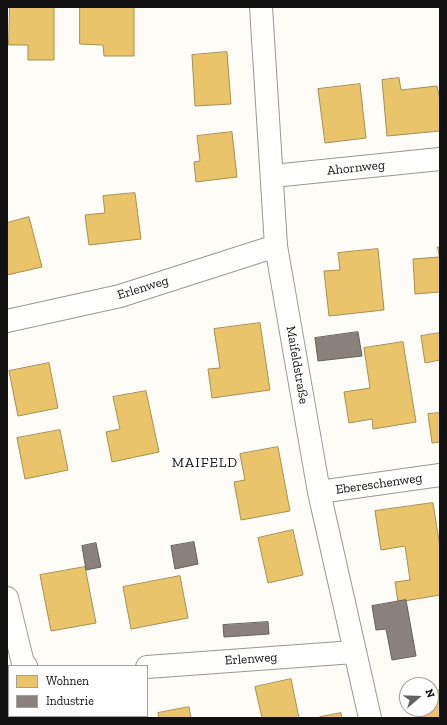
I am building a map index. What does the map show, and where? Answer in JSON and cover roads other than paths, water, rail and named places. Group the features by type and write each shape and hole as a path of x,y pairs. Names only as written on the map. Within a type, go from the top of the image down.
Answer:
{"street":[{"name":"Maifeldstraße","path":"261,7 273,176 276,246 319,492 370,718"},
{"name":"Ahornweg","path":"273,176 440,159"},
{"name":"Erlenweg","path":"7,321 120,296 276,246"},
{"name":"Ebereschenweg","path":"319,492 440,476"},
{"path":"7,598 24,665"},
{"name":"Erlenweg","path":"148,668 354,652"}],"district":[{"name":"MAIFELD","path":"205,463"}]}
